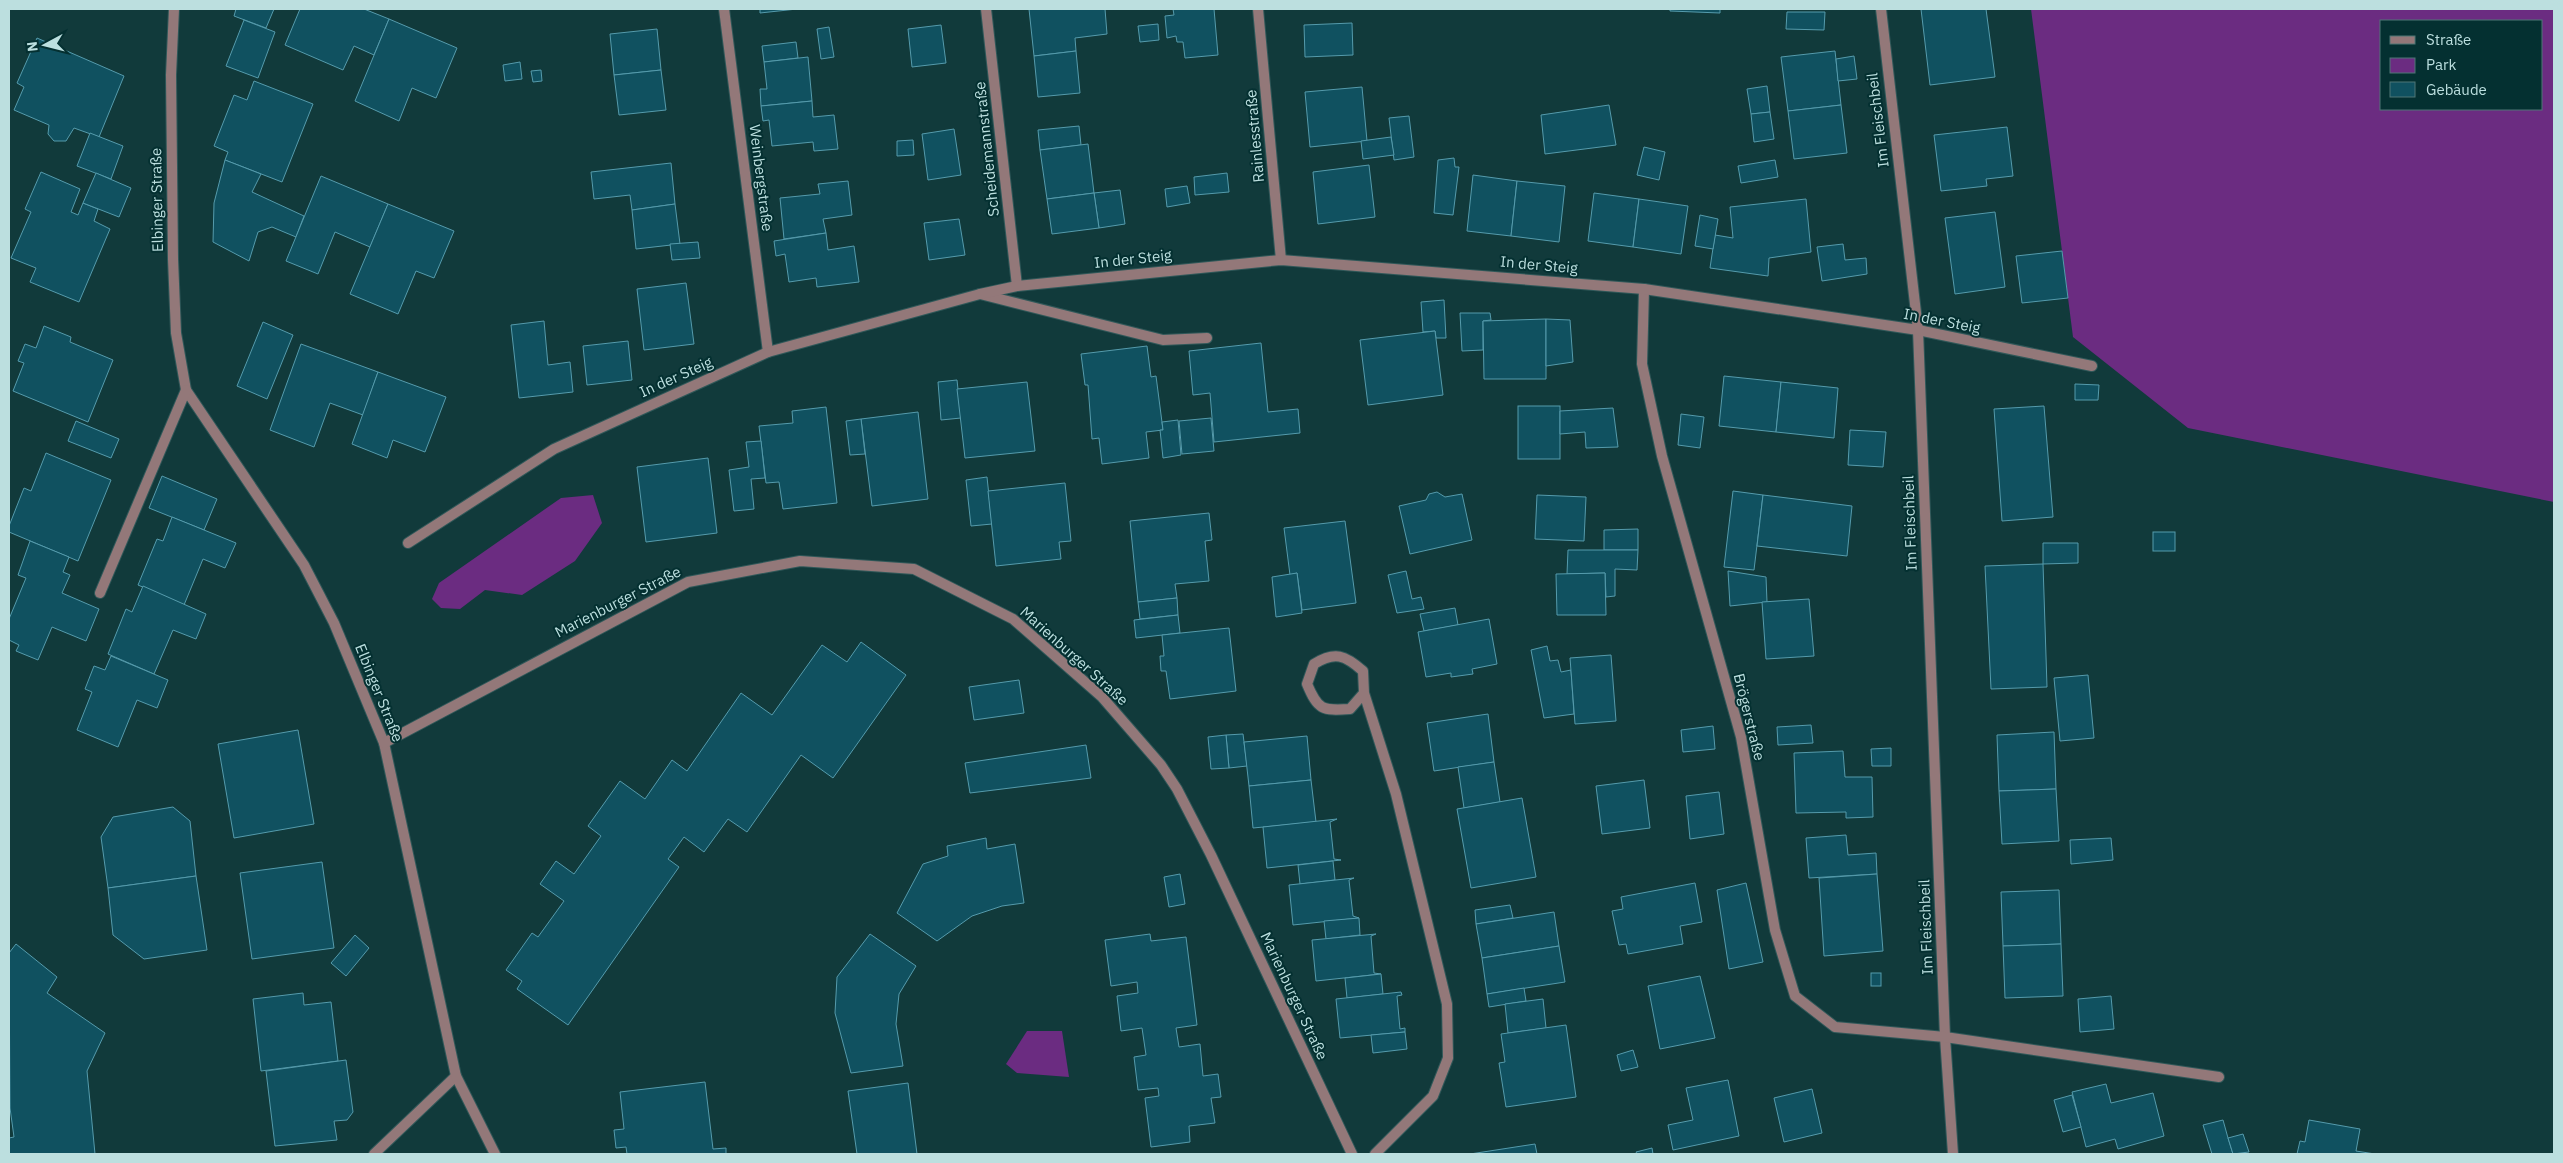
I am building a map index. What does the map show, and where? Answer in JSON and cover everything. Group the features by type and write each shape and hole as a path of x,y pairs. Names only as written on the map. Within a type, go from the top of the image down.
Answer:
{"street":[{"name":"Elbinger Straße","path":"174,9 171,75 173,259 176,333 186,390 304,565 334,622 384,742 456,1076 495,1154"},
{"name":"Weinbergstraße","path":"724,9 768,352"},
{"name":"Scheidemannstraße","path":"986,9 1017,286"},
{"name":"Rainlesstraße","path":"1258,9 1281,260"},
{"name":"Im Fleischbeil","path":"1880,9 1918,330 1945,1038 1953,1154"},
{"name":"In der Steig","path":"408,543 554,449 768,352 980,294 1017,286 1281,260 1644,289 1918,330 2092,366"},
{"name":"Brögerstraße","path":"1644,289 1642,364 1662,456 1741,737 1776,930 1795,996 1835,1027 1945,1038"},
{"name":"In der Steig","path":"980,294 1163,340 1208,338"},
{"path":"100,593 186,390"},
{"name":"Marienburger Straße","path":"384,742 688,582 800,561 914,569 1013,619 1102,697 1161,765 1177,789 1211,855 1352,1154"},
{"path":"1364,692 1350,709 1327,711 1315,703 1308,684 1314,664 1328,655 1349,658 1363,670 1364,692 1396,794 1447,1004 1448,1058 1433,1096 1375,1154"},
{"path":"1945,1038 2219,1077"},
{"path":"374,1154 456,1076"}],"green space":[{"path":"2031,9 2554,9 2554,502 2188,428 2073,337"},
{"path":"593,495 602,523 575,561 522,595 485,590 460,609 441,608 432,599 439,583 561,498"},
{"path":"1027,1031 1062,1031 1069,1077 1017,1073 1006,1064"}],"building":[{"path":"236,9 274,9 266,28 234,16"},
{"path":"300,9 364,9 389,19 374,55 354,46 343,70 285,45"},
{"path":"760,9 797,9 760,13"},
{"path":"1029,9 1105,9 1107,34 1075,38 1076,51 1034,56"},
{"path":"1173,9 1214,9 1218,55 1185,58 1183,42 1177,42 1176,36 1167,38 1165,16 1174,15"},
{"path":"1670,9 1720,9 1720,13 1670,11"},
{"path":"1921,9 1986,9 1995,77 1930,85"},
{"path":"1787,12 1825,12 1824,30 1786,29"},
{"path":"389,19 457,48 436,98 412,88 399,121 355,101"},
{"path":"244,20 275,32 258,78 226,66"},
{"path":"1352,23 1353,55 1305,57 1304,25"},
{"path":"1158,24 1159,40 1140,42 1138,26"},
{"path":"941,25 946,63 912,67 908,29"},
{"path":"829,27 834,57 821,59 817,29"},
{"path":"657,29 661,70 614,75 610,34"},
{"path":"37,38 124,76 99,137 74,128 66,141 54,141 48,134 49,125 14,110 24,87 17,83"},
{"path":"796,42 798,58 764,62 762,46"},
{"path":"1076,51 1080,93 1038,97 1034,56"},
{"path":"1835,51 1841,105 1788,111 1781,57"},
{"path":"1854,56 1857,79 1838,81 1836,59"},
{"path":"808,57 812,101 761,106 760,89 767,89 764,62"},
{"path":"520,62 522,79 505,81 503,65"},
{"path":"541,70 542,81 533,82 531,71"},
{"path":"661,70 666,110 619,115 614,75"},
{"path":"254,81 313,104 282,182 225,160 228,152 214,146 234,95 247,100"},
{"path":"1767,86 1770,112 1751,114 1747,89"},
{"path":"1362,87 1367,141 1310,147 1305,92"},
{"path":"812,101 813,117 834,115 838,149 814,151 813,142 772,146 769,120 763,121 761,106"},
{"path":"1609,105 1616,145 1545,154 1541,115"},
{"path":"1841,105 1847,153 1794,159 1788,111"},
{"path":"1770,112 1774,139 1754,142 1751,114"},
{"path":"1409,116 1414,157 1394,160 1389,118"},
{"path":"1079,126 1081,145 1040,150 1038,130"},
{"path":"2007,127 2013,176 1986,179 1987,186 1941,191 1934,135"},
{"path":"954,129 961,175 928,180 922,134"},
{"path":"90,133 123,146 111,179 77,166"},
{"path":"1391,137 1394,155 1363,159 1361,141"},
{"path":"913,140 914,155 897,156 897,141"},
{"path":"1088,144 1094,193 1047,199 1040,150"},
{"path":"1644,147 1665,152 1659,180 1637,175"},
{"path":"1454,158 1455,167 1459,167 1453,215 1434,213 1438,160"},
{"path":"225,160 261,174 252,192 304,216 296,237 272,227 258,232 249,261 213,242 214,203"},
{"path":"1775,160 1778,177 1741,183 1738,166"},
{"path":"671,163 675,204 632,210 630,195 594,199 591,172"},
{"path":"1369,165 1375,217 1318,224 1313,172"},
{"path":"41,172 80,189 71,212 78,215 83,203 98,209 94,221 110,229 79,302 30,282 36,268 11,258 31,212 25,209"},
{"path":"96,173 131,188 119,217 83,203"},
{"path":"1227,173 1229,192 1195,195 1194,177"},
{"path":"1473,175 1517,181 1511,236 1467,231"},
{"path":"321,176 388,204 370,247 335,232 318,274 286,261"},
{"path":"848,181 852,215 823,219 826,233 784,239 780,198 820,194 818,184"},
{"path":"1517,181 1565,186 1559,242 1511,236"},
{"path":"1187,186 1190,203 1167,207 1165,189"},
{"path":"1120,190 1125,224 1099,228 1094,193"},
{"path":"1094,193 1099,228 1052,234 1047,199"},
{"path":"1594,193 1639,199 1633,247 1588,241"},
{"path":"1639,199 1688,206 1681,254 1633,247"},
{"path":"1806,199 1811,252 1769,258 1768,276 1710,268 1715,235 1733,238 1730,207"},
{"path":"388,204 454,231 434,278 416,271 398,314 350,294"},
{"path":"675,204 680,244 636,249 632,210"},
{"path":"1995,212 2005,287 1955,294 1945,218"},
{"path":"1700,215 1718,219 1713,249 1695,246"},
{"path":"959,219 965,255 929,260 924,223"},
{"path":"826,233 828,250 854,246 859,282 817,287 816,278 789,282 785,254 776,256 774,241"},
{"path":"698,242 700,258 672,260 670,244"},
{"path":"1843,244 1845,260 1866,258 1867,274 1822,281 1817,247"},
{"path":"2062,251 2068,298 2022,303 2016,256"},
{"path":"686,283 694,344 644,350 637,289"},
{"path":"1444,300 1446,338 1436,338 1435,331 1423,332 1421,302"},
{"path":"1460,313 1490,313 1491,320 1483,321 1483,350 1462,351"},
{"path":"1546,319 1546,379 1484,379 1483,321"},
{"path":"1546,319 1570,320 1573,362 1546,366"},
{"path":"544,321 548,365 570,362 573,392 519,398 511,325"},
{"path":"263,322 293,335 267,399 237,386"},
{"path":"44,326 71,337 70,342 113,360 88,422 13,391 24,363 18,361 25,344 36,348"},
{"path":"1435,331 1443,395 1368,405 1360,340"},
{"path":"628,341 632,380 587,385 583,346"},
{"path":"1261,343 1268,412 1298,409 1300,433 1214,442 1210,393 1193,395 1189,351"},
{"path":"301,344 378,372 363,415 330,403 314,447 270,430"},
{"path":"1147,346 1151,377 1156,376 1163,430 1146,432 1149,458 1102,464 1099,438 1092,439 1088,385 1085,385 1081,354"},
{"path":"378,372 446,397 425,452 393,440 387,458 352,444"},
{"path":"1724,376 1781,382 1776,432 1719,426"},
{"path":"957,380 961,418 941,420 938,382"},
{"path":"1027,382 1035,451 965,458 957,389"},
{"path":"1781,382 1838,388 1834,438 1776,432"},
{"path":"2075,384 2099,385 2098,400 2075,400"},
{"path":"1518,406 1560,406 1560,459 1518,459"},
{"path":"2044,406 2053,517 2002,521 1994,409"},
{"path":"826,407 837,503 783,509 779,482 766,483 759,426 793,423 792,411"},
{"path":"1613,408 1618,447 1586,448 1585,432 1560,434 1560,411"},
{"path":"918,412 928,499 872,506 861,419"},
{"path":"1681,414 1704,417 1700,448 1678,445"},
{"path":"1211,418 1214,451 1182,454 1179,421"},
{"path":"861,419 865,454 850,455 846,421"},
{"path":"1178,420 1181,455 1163,458 1160,430 1163,430 1162,422"},
{"path":"76,421 119,439 111,458 68,441"},
{"path":"1850,430 1886,432 1883,467 1848,465"},
{"path":"761,441 765,478 751,479 754,509 734,511 729,470 749,467 746,442"},
{"path":"46,453 111,480 78,561 9,532 9,526 24,488 31,491"},
{"path":"708,458 717,533 646,542 637,467"},
{"path":"162,476 217,499 204,530 149,508"},
{"path":"987,477 992,524 971,526 966,480"},
{"path":"1065,483 1071,541 1059,542 1061,559 996,566 988,491"},
{"path":"1733,491 1763,495 1754,570 1724,567"},
{"path":"1437,492 1445,497 1462,494 1472,540 1410,554 1399,506 1426,500 1429,494"},
{"path":"1537,495 1586,497 1584,541 1535,539"},
{"path":"1763,495 1852,506 1847,556 1757,546"},
{"path":"1209,513 1212,540 1205,541 1209,581 1175,584 1177,598 1138,602 1130,521"},
{"path":"172,517 236,543 225,568 203,559 184,605 138,585 157,539 163,541"},
{"path":"1345,521 1356,603 1302,610 1297,573 1290,575 1284,528"},
{"path":"1638,529 1638,550 1604,550 1604,530"},
{"path":"2153,532 2175,532 2175,551 2153,551"},
{"path":"30,541 69,557 63,572 70,575 62,593 99,609 86,641 52,627 38,660 16,651 19,645 9,640 9,619 26,578 18,575"},
{"path":"2043,543 2078,543 2078,563 2043,564"},
{"path":"1568,550 1638,550 1637,570 1615,569 1615,596 1606,597 1605,573 1567,574"},
{"path":"2043,564 2047,687 1991,689 1985,566"},
{"path":"1406,571 1412,599 1421,597 1424,609 1397,613 1388,575"},
{"path":"1728,571 1766,577 1767,602 1730,606"},
{"path":"1297,573 1302,613 1276,617 1272,577"},
{"path":"1605,573 1606,615 1557,615 1556,574"},
{"path":"143,586 206,614 196,639 173,630 154,674 108,654 126,609 132,612"},
{"path":"1177,598 1178,615 1140,619 1138,602"},
{"path":"1809,599 1814,656 1766,659 1762,602"},
{"path":"1455,608 1458,625 1424,631 1420,614"},
{"path":"1178,615 1180,633 1136,638 1134,620"},
{"path":"1489,619 1497,664 1472,669 1473,674 1451,677 1451,673 1426,677 1418,632"},
{"path":"1229,628 1236,691 1170,699 1166,671 1161,671 1160,656 1164,656 1162,635"},
{"path":"861,642 906,675 833,778 801,755 747,832 728,819 704,852 684,837 668,859 679,867 568,1025 517,989 522,981 506,970 532,933 538,937 564,901 540,884 556,861 574,874 601,836 588,826 620,781 645,799 672,760 687,771 741,693 772,715 822,645 847,662"},
{"path":"1547,646 1550,661 1558,660 1561,672 1571,670 1574,714 1544,718 1531,650"},
{"path":"1611,655 1616,721 1575,724 1570,658"},
{"path":"111,656 168,680 157,708 137,700 118,747 77,730 92,692 85,689 94,666 105,670"},
{"path":"2088,675 2094,738 2060,741 2054,678"},
{"path":"1019,680 1024,713 974,720 969,687"},
{"path":"1488,714 1494,762 1434,771 1427,723"},
{"path":"1811,725 1813,743 1778,745 1777,727"},
{"path":"1713,726 1715,749 1683,752 1681,730"},
{"path":"298,730 314,824 234,838 218,744"},
{"path":"2054,732 2056,789 1999,791 1997,735"},
{"path":"1243,734 1247,766 1229,768 1226,735"},
{"path":"1226,735 1229,768 1211,769 1208,737"},
{"path":"1307,736 1311,780 1249,786 1244,742"},
{"path":"1086,745 1091,778 970,793 965,763"},
{"path":"1891,748 1891,766 1872,766 1871,749"},
{"path":"1843,751 1845,777 1872,777 1873,817 1846,818 1846,812 1796,813 1794,753"},
{"path":"1494,762 1500,802 1464,808 1458,767"},
{"path":"1311,780 1316,822 1253,828 1249,786"},
{"path":"1644,780 1650,828 1602,834 1596,786"},
{"path":"2056,789 2059,841 2002,844 1999,791"},
{"path":"1719,792 1724,834 1690,839 1686,796"},
{"path":"1522,798 1536,877 1471,888 1457,809"},
{"path":"173,807 190,821 196,876 108,888 101,837 113,817"},
{"path":"1337,819 1330,822 1334,859 1341,860 1267,868 1263,827"},
{"path":"1846,835 1848,855 1876,853 1877,874 1809,878 1806,838"},
{"path":"986,838 987,849 1015,844 1024,903 1002,906 972,916 937,941 897,913 923,864 948,856 947,846"},
{"path":"2111,838 2113,860 2071,864 2070,840"},
{"path":"1333,861 1335,880 1300,884 1298,865"},
{"path":"322,862 334,948 252,959 240,873"},
{"path":"1180,874 1185,904 1169,907 1164,877"},
{"path":"1877,874 1883,951 1824,956 1819,878"},
{"path":"196,876 207,950 144,959 113,935 108,888"},
{"path":"1354,878 1349,880 1353,916 1359,918 1293,925 1289,885"},
{"path":"1695,883 1702,922 1680,926 1683,944 1628,954 1626,944 1619,945 1612,911 1623,909 1621,897"},
{"path":"1746,883 1763,962 1729,969 1717,890"},
{"path":"2059,890 2061,944 2003,946 2001,892"},
{"path":"1510,905 1513,918 1476,924 1475,910"},
{"path":"1554,912 1559,946 1482,958 1476,924"},
{"path":"1359,918 1360,935 1326,939 1324,921"},
{"path":"870,934 916,966 899,994 896,1024 903,1066 851,1073 835,1013 837,977"},
{"path":"1150,934 1151,941 1186,937 1197,1025 1176,1028 1179,1047 1200,1044 1203,1076 1218,1074 1221,1097 1211,1098 1215,1123 1189,1126 1190,1142 1151,1147 1145,1098 1159,1096 1158,1088 1138,1090 1134,1057 1146,1055 1142,1028 1121,1031 1117,996 1138,993 1137,982 1111,986 1105,940"},
{"path":"1376,934 1371,936 1374,973 1381,974 1316,981 1312,940"},
{"path":"355,935 369,948 346,976 331,963"},
{"path":"16,944 57,977 47,993 105,1033 87,1071 95,1154 9,1154 9,1138 14,1137 10,1108 9,953"},
{"path":"2061,944 2063,996 2005,998 2003,946"},
{"path":"1559,946 1565,982 1487,994 1482,958"},
{"path":"1871,973 1881,973 1881,986 1871,986"},
{"path":"1381,974 1383,994 1347,998 1345,978"},
{"path":"1700,976 1715,1038 1660,1049 1648,986"},
{"path":"1524,988 1526,1001 1489,1007 1487,994"},
{"path":"1401,992 1402,995 1397,996 1400,1029 1405,1028 1405,1032 1340,1038 1336,999"},
{"path":"303,993 304,1005 331,1002 338,1061 261,1071 253,999"},
{"path":"2111,996 2114,1029 2080,1032 2078,999"},
{"path":"1543,999 1546,1028 1508,1033 1505,1004"},
{"path":"1566,1025 1576,1097 1506,1107 1499,1063 1505,1062 1501,1034"},
{"path":"1405,1032 1407,1049 1373,1053 1371,1035"},
{"path":"1633,1050 1638,1067 1621,1071 1617,1055"},
{"path":"346,1060 353,1112 347,1120 334,1121 337,1140 275,1146 266,1071"},
{"path":"1728,1080 1739,1136 1673,1150 1668,1125 1693,1120 1686,1088"},
{"path":"705,1082 713,1149 726,1148 726,1154 627,1154 626,1147 616,1148 614,1130 624,1129 620,1092"},
{"path":"908,1083 917,1154 857,1154 848,1091"},
{"path":"2106,1084 2111,1103 2153,1093 2164,1136 2118,1149 2115,1139 2086,1147 2072,1092"},
{"path":"1812,1089 1822,1133 1784,1142 1774,1098"},
{"path":"2072,1095 2081,1127 2063,1132 2054,1100"},
{"path":"2223,1120 2233,1154 2212,1154 2203,1125"},
{"path":"2309,1120 2360,1129 2356,1151 2375,1154 2297,1154 2300,1141 2305,1142"},
{"path":"2243,1134 2249,1152 2233,1154 2228,1138"},
{"path":"1535,1144 1537,1154 1470,1154"},
{"path":"1652,1148 1653,1154 1637,1154 1636,1152"}]}
